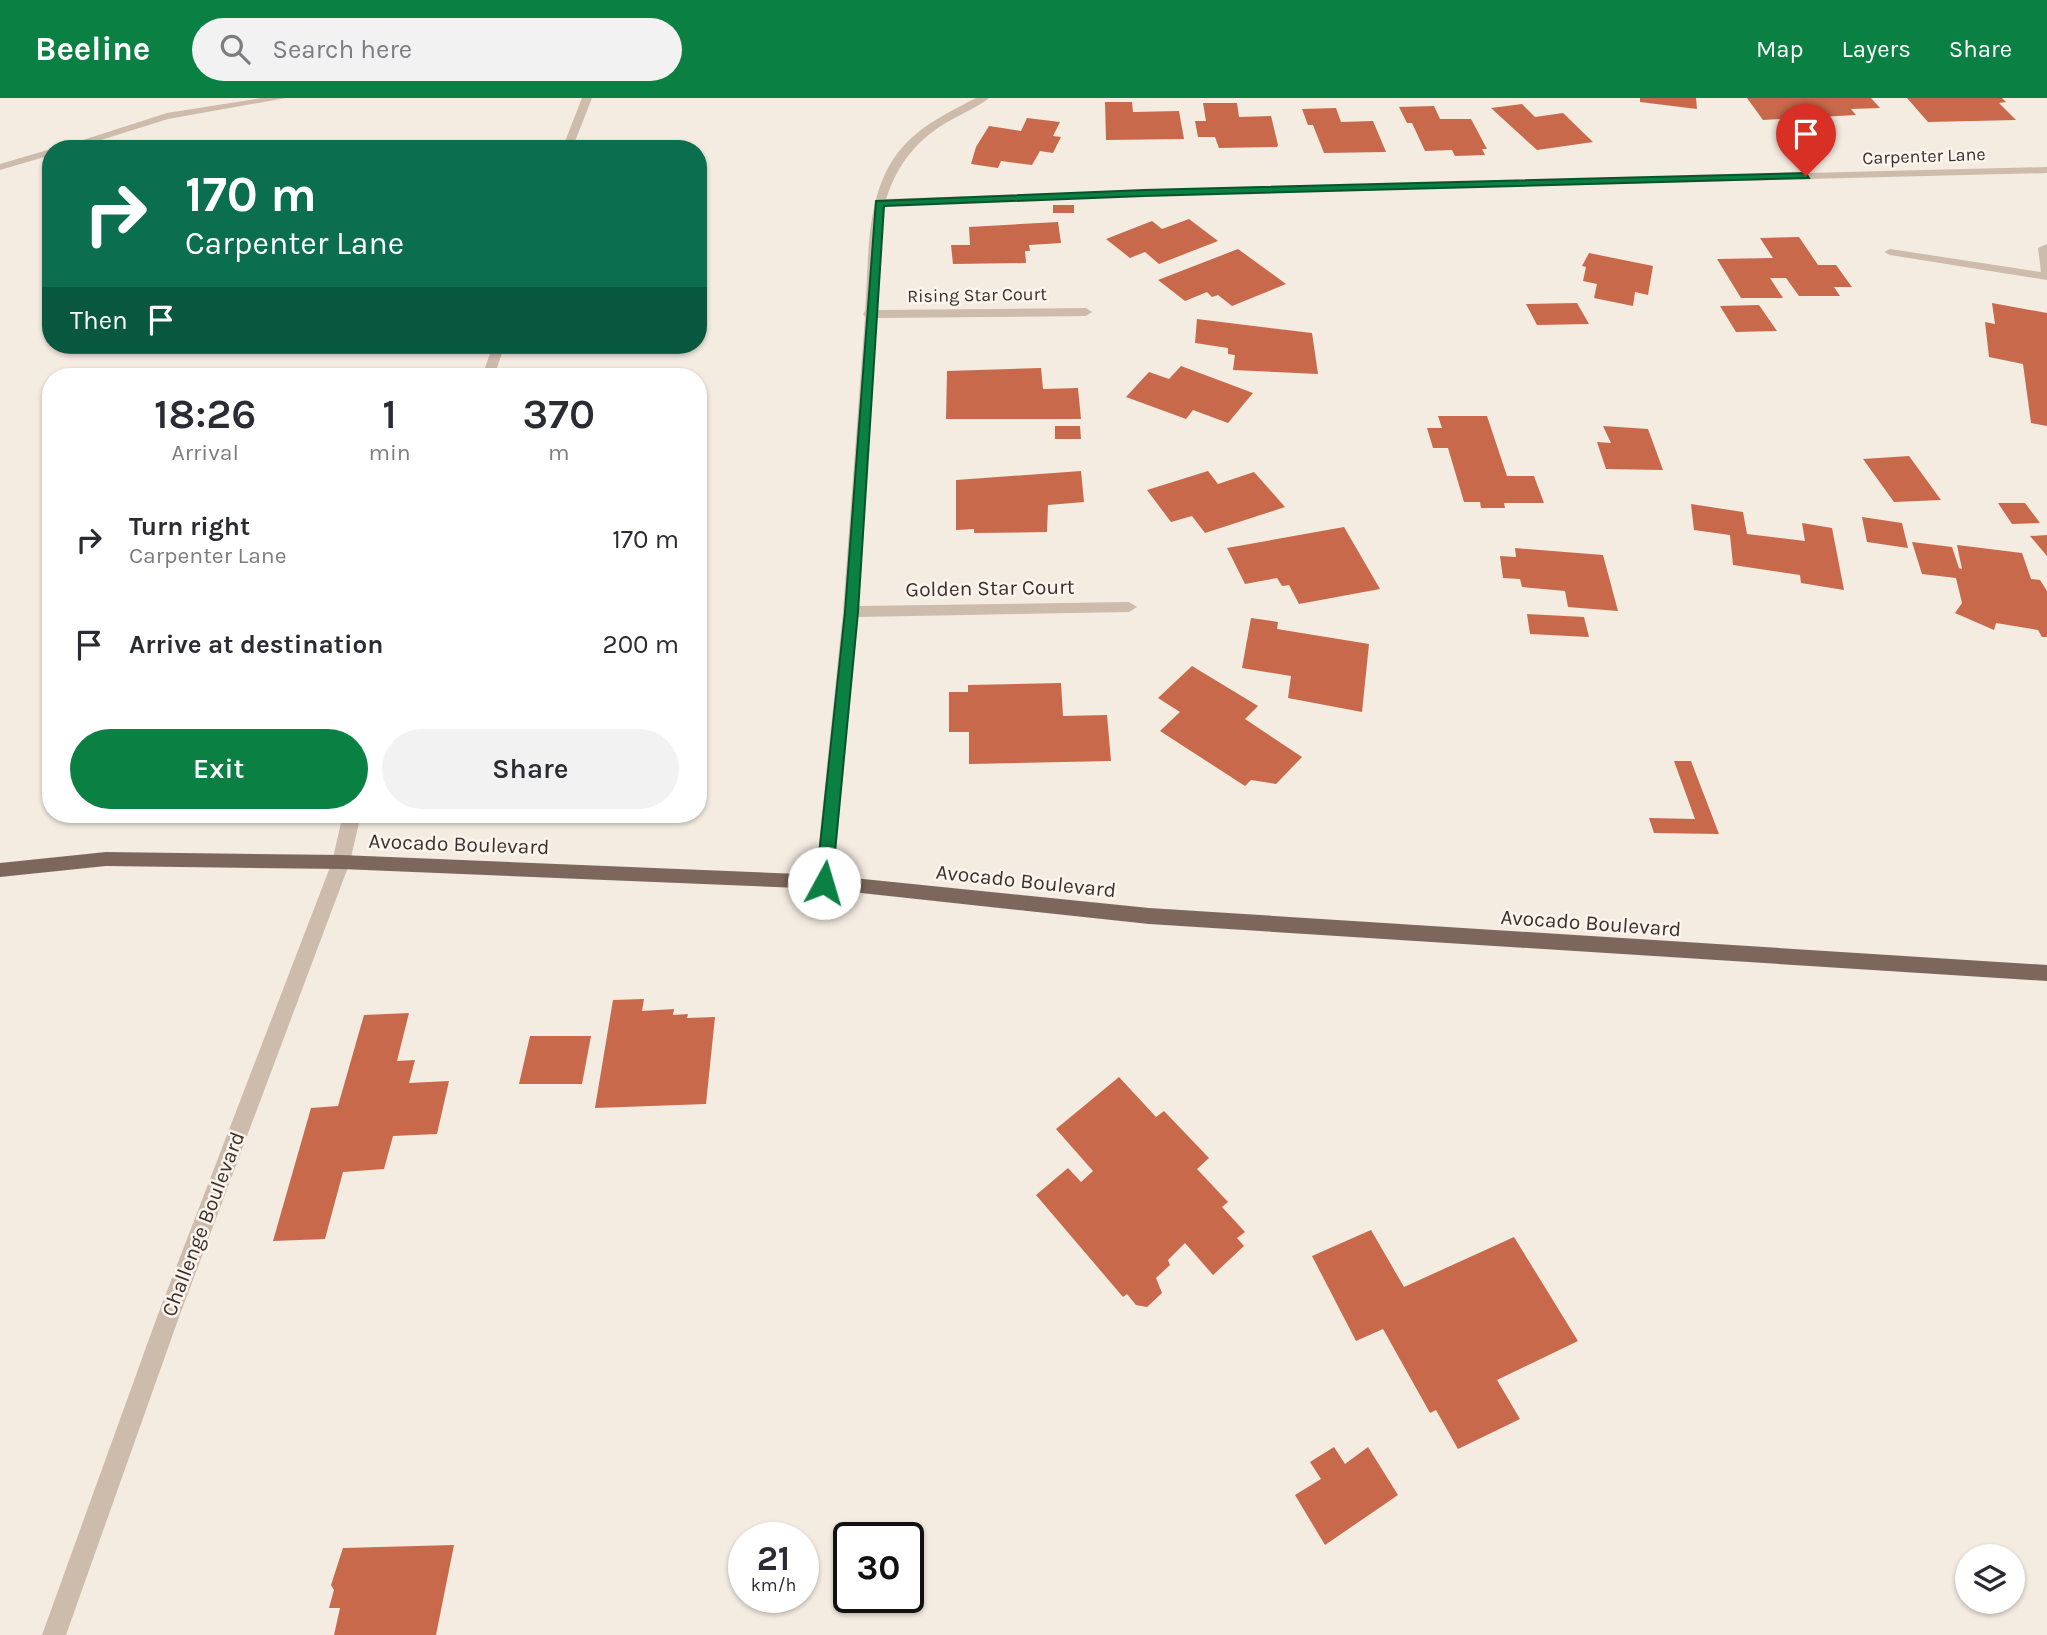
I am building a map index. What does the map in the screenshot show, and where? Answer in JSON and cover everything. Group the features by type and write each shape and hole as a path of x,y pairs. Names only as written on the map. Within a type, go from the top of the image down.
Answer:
{"main road":[{"name":"Avocado Boulevard","path":"0,870 106,859 341,862 824,883 1163,917 2047,973"}],"street":[{"path":"89,140 167,116 281,98"},
{"path":"571,140 587,98"},
{"path":"824,883 851,612 869,314 879,203 888,174 907,145 946,117 984,98"},
{"path":"0,167 42,155"},
{"name":"Carpenter Lane","path":"879,203 1144,193 2047,170"},
{"path":"1890,252 2046,276 2047,247"},
{"name":"Rising Star Court","path":"869,314 1086,312"},
{"name":"Golden Star Court","path":"851,612 1129,607"},
{"name":"Challenge Boulevard","path":"54,1635 168,1317 341,862 350,823"}],"building":[{"path":"1640,98 1696,98 1697,109 1640,102"},
{"path":"1747,98 1871,98 1880,108 1851,109 1856,115 1763,120"},
{"path":"1907,98 2002,98 2006,102 1999,103 2016,120 1928,122"},
{"path":"1105,102 1132,102 1133,112 1179,111 1184,139 1106,140"},
{"path":"1203,103 1237,103 1239,117 1271,116 1277,147 1219,148 1215,137 1198,137 1195,121 1206,121"},
{"path":"1522,104 1535,117 1563,113 1593,142 1537,150 1491,108"},
{"path":"1434,106 1440,119 1471,119 1487,149 1482,149 1485,155 1455,156 1452,150 1425,151 1412,123 1407,123 1399,107"},
{"path":"1336,108 1341,122 1373,121 1386,152 1324,153 1313,125 1308,125 1302,109"},
{"path":"1027,118 1060,122 1053,136 1061,137 1053,153 1040,151 1032,165 1001,161 998,168 971,164 976,147 989,126 1021,131"},
{"path":"1053,205 1074,205 1074,213 1053,213"},
{"path":"1189,219 1218,241 1159,264 1145,252 1130,258 1106,239 1152,221 1162,229"},
{"path":"1058,222 1061,243 1029,245 1030,251 1025,251 1026,263 953,264 951,245 970,245 969,227"},
{"path":"1799,237 1818,265 1836,265 1852,287 1834,287 1840,296 1799,296 1786,278 1770,278 1783,298 1741,298 1717,259 1773,258 1760,238"},
{"path":"1238,249 1286,284 1232,306 1218,295 1212,297 1207,292 1185,301 1158,280"},
{"path":"1589,253 1653,266 1648,295 1635,292 1633,306 1594,298 1597,284 1583,281 1586,267 1582,266"},
{"path":"1577,303 1589,324 1537,325 1526,304"},
{"path":"1992,303 2047,313 2047,426 2031,423 2023,364 1989,357 1985,322 1995,324"},
{"path":"1759,305 1777,331 1736,332 1720,306"},
{"path":"1197,319 1312,333 1318,374 1233,370 1235,355 1228,354 1228,348 1195,343"},
{"path":"1181,366 1253,393 1228,423 1193,410 1186,419 1126,397 1149,372 1169,379"},
{"path":"1041,368 1043,389 1078,388 1081,419 946,419 947,371"},
{"path":"1438,416 1487,416 1507,476 1534,476 1544,503 1504,503 1505,508 1481,508 1480,502 1464,502 1448,448 1433,448 1427,428 1442,428"},
{"path":"1055,426 1080,426 1081,439 1055,439"},
{"path":"1603,426 1648,429 1663,470 1606,469 1597,442 1611,443"},
{"path":"1909,456 1941,500 1894,502 1863,459"},
{"path":"1081,471 1084,502 1048,505 1047,532 974,533 974,529 956,530 956,480"},
{"path":"1208,471 1218,484 1254,472 1285,507 1205,533 1192,516 1171,522 1147,490"},
{"path":"1998,503 2025,503 2040,523 2012,524"},
{"path":"1691,504 1743,512 1747,534 1805,541 1802,523 1832,528 1844,590 1801,583 1800,575 1733,565 1730,535 1694,530"},
{"path":"1862,517 1902,523 1908,548 1867,542"},
{"path":"1344,527 1380,589 1299,604 1289,585 1282,586 1277,578 1245,584 1227,548"},
{"path":"2047,535 2047,556 2030,536"},
{"path":"1912,542 1952,547 1959,568 1962,569 1957,545 2022,553 2031,579 2040,580 2047,591 2047,637 2042,637 2038,630 1996,623 1994,630 1955,613 1962,603 1956,578 1922,574"},
{"path":"1515,548 1603,555 1618,611 1568,607 1565,591 1522,587 1520,579 1503,578 1500,556 1516,557"},
{"path":"1527,614 1584,617 1589,637 1530,634"},
{"path":"1251,618 1278,622 1277,629 1369,644 1362,712 1288,698 1291,676 1242,668"},
{"path":"1192,666 1258,706 1245,719 1302,757 1276,784 1251,780 1245,786 1160,731 1180,712 1158,698"},
{"path":"1061,683 1063,716 1107,715 1111,761 969,764 969,732 949,732 949,692 968,692 968,685"},
{"path":"1674,761 1691,761 1719,834 1654,833 1649,818 1695,819"},
{"path":"644,999 642,1011 674,1009 673,1015 688,1014 687,1018 715,1017 706,1104 595,1108 613,1000"},
{"path":"409,1013 397,1061 415,1060 409,1083 449,1081 437,1134 393,1136 384,1169 343,1172 325,1239 273,1241 311,1108 338,1106 364,1015"},
{"path":"530,1036 591,1036 582,1084 519,1084"},
{"path":"1119,1077 1156,1117 1164,1111 1209,1158 1197,1169 1228,1202 1222,1207 1245,1232 1237,1238 1244,1246 1213,1275 1185,1243 1168,1260 1170,1265 1156,1278 1162,1293 1147,1307 1136,1305 1127,1294 1123,1297 1036,1195 1068,1168 1081,1182 1093,1171 1056,1129"},
{"path":"1371,1230 1404,1287 1514,1237 1578,1341 1497,1380 1520,1419 1458,1449 1436,1410 1430,1413 1383,1329 1356,1341 1312,1256"},
{"path":"1334,1447 1345,1464 1368,1447 1398,1495 1325,1545 1295,1495 1321,1479 1310,1462"},
{"path":"454,1545 436,1635 334,1635 340,1608 329,1608 334,1590 331,1585 343,1548"}],"route":[{"path":"824,883 851,612 869,314 879,203 1144,193 1806,176"}]}
